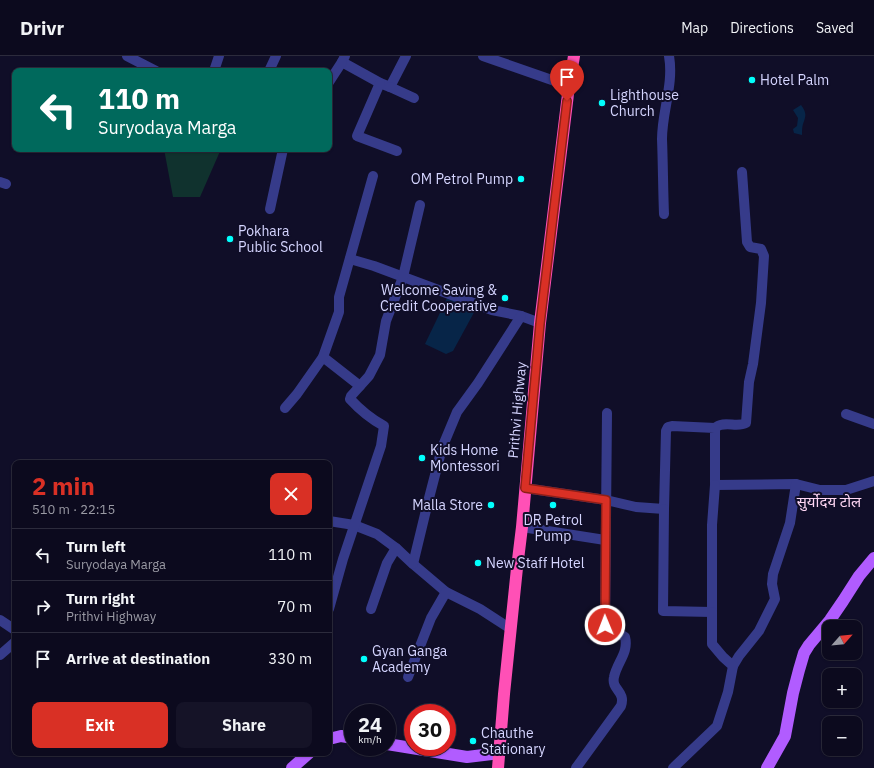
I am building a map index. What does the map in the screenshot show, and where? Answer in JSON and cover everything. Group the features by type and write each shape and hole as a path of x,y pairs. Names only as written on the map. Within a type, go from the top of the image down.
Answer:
{"highway":[{"name":"Prithvi Highway","path":"498,768 540,324 574,56"}],"main road":[{"path":"767,768 785,736 798,670 804,653 811,641 830,620 859,576 874,558"},
{"path":"332,738 344,736"},
{"path":"396,746 467,758 500,753"},
{"path":"292,768 305,756"}],"street":[{"path":"127,56 150,68"},
{"path":"215,68 219,56"},
{"path":"271,68 276,56"},
{"path":"390,87 406,56"},
{"path":"483,56 569,86"},
{"path":"664,214 662,139 669,88 669,56"},
{"path":"332,77 343,59 380,83 414,98"},
{"path":"380,83 357,136 397,151"},
{"path":"270,209 282,152"},
{"path":"712,612 663,611 666,431 668,427 672,426 715,428 721,425 746,424 749,382 753,364 761,303 764,256 762,249 750,247 746,240 742,172"},
{"path":"285,408 297,394 323,357 339,312 339,297 372,176"},
{"path":"332,598 343,558 381,446 384,426 371,419 350,399 369,376 380,355 386,321 403,277 420,205"},
{"path":"350,259 492,310 521,316 540,324"},
{"path":"413,564 442,448 457,412 478,383 521,316"},
{"path":"323,357 360,386"},
{"path":"576,768 621,706 623,700 622,695 616,688 614,678 627,645 625,637 605,625 607,413"},
{"path":"846,414 874,424"},
{"path":"715,428 715,485 712,525 712,644 722,657 733,666"},
{"path":"715,485 796,484 820,490 846,490 874,481"},
{"path":"673,768 717,726 728,692 733,666 759,631 775,599 772,584 790,524 796,484"},
{"path":"525,488 606,500 636,507 664,509"},
{"path":"332,521 354,525 377,534 396,548 446,592 480,609 511,629"},
{"path":"522,527 605,540"},
{"path":"371,608 387,563 396,548"},
{"path":"408,677 431,618 446,592"},
{"path":"0,620 12,628"},
{"path":"0,655 12,645"}],"green space":[{"path":"165,152 220,152 200,197 173,197"}],"water":[{"path":"801,105 805,114 805,119 802,126 802,135 794,133 793,129 797,126 798,118 793,110"},
{"path":"449,294 477,307 453,351 446,354 425,344"}],"place":[{"name":"Hotel Palm","path":"752,80"},
{"name":"Lighthouse Church","path":"602,103"},
{"name":"OM Petrol Pump","path":"521,179"},
{"name":"Pokhara Public School","path":"230,239"},
{"name":"Welcome Saving & Credit Cooperative","path":"505,298"},
{"name":"Kids Home Montessori","path":"422,458"},
{"name":"Malla Store","path":"491,505"},
{"name":"DR Petrol Pump","path":"553,505"},
{"name":"New Staff Hotel","path":"478,563"},
{"name":"Gyan Ganga Academy","path":"364,659"},
{"name":"Chauthe Stationary","path":"473,741"}],"district":[{"name":"सुर्योदय टोल","path":"829,501"}],"route":[{"path":"567,101 540,324 525,488 606,500 605,625"}]}
